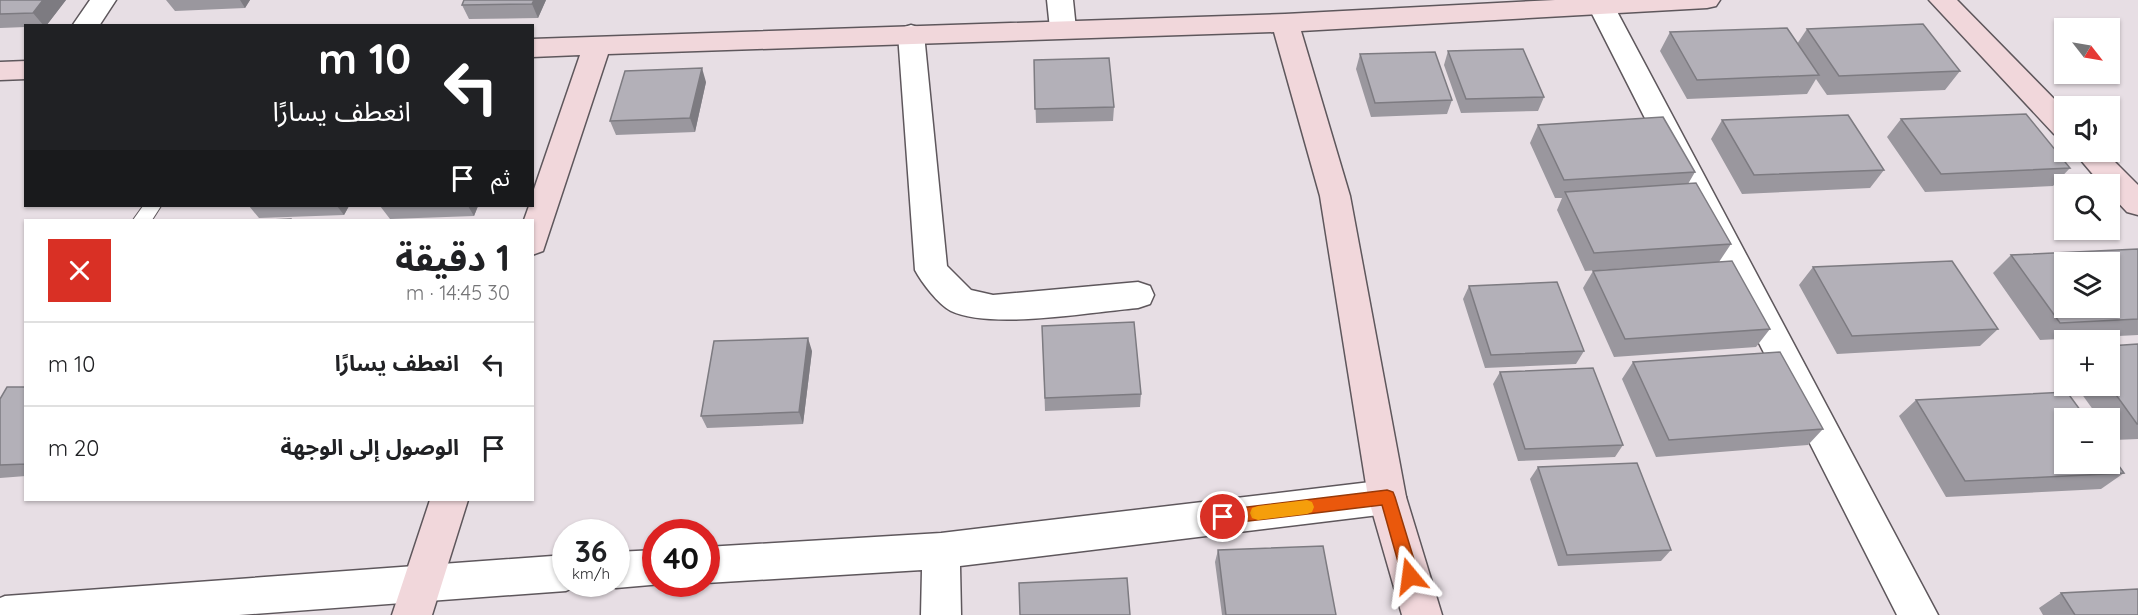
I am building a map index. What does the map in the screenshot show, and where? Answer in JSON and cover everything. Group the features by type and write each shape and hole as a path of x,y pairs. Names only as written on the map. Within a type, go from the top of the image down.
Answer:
{"main road":[{"path":"534,48 1285,23 1600,4 1707,0"},
{"path":"1942,0 2054,117"},
{"path":"1285,23 1335,196 1387,497 1422,615"},
{"path":"534,237 597,46"},
{"path":"0,71 24,70"},
{"path":"2098,162 2138,204"},
{"path":"417,598 449,501"}],"street":[{"path":"86,24 103,0"},
{"path":"1060,0 1063,29"},
{"path":"1600,4 1918,615"},
{"path":"911,34 931,270 961,301 993,308 1137,295"},
{"path":"720,564 941,551 1387,497"},
{"path":"941,551 941,615"},
{"path":"6,615 417,598 552,575"}],"building":[{"path":"0,0 43,0 33,13 0,14"},
{"path":"464,0 534,0 532,4 462,5"},
{"path":"1923,24 1960,71 1839,76 1807,29"},
{"path":"1787,28 1819,75 1697,80 1670,32"},
{"path":"1523,49 1544,97 1466,99 1448,51"},
{"path":"1435,52 1452,100 1375,103 1360,54"},
{"path":"1109,58 1114,107 1035,109 1034,60"},
{"path":"702,68 690,118 610,121 625,71"},
{"path":"2026,114 2054,148 2054,162 2065,162 2070,168 1941,174 1901,119"},
{"path":"1848,115 1884,170 1754,175 1722,120"},
{"path":"1663,117 1695,172 1564,180 1538,125"},
{"path":"1696,183 1731,244 1594,253 1565,192"},
{"path":"2138,249 2138,319 2060,323 2056,318 2120,318 2120,252 2074,252"},
{"path":"2054,253 2054,315 2011,255"},
{"path":"1732,261 1770,329 1625,339 1593,271"},
{"path":"1952,261 1998,329 1852,336 1813,267"},
{"path":"1557,282 1584,351 1491,355 1469,286"},
{"path":"1134,322 1141,394 1045,398 1042,326"},
{"path":"808,338 799,412 701,416 714,341"},
{"path":"2138,344 2138,424 2117,396 2120,396 2120,345"},
{"path":"1780,352 1823,429 1669,440 1633,362"},
{"path":"1593,368 1623,445 1525,449 1500,372"},
{"path":"7,387 24,387 24,464 0,465 0,399"},
{"path":"2054,393 2054,396 2070,396 2079,408 2054,408 2054,474 2104,474 1965,481 1916,400"},
{"path":"1637,463 1671,550 1567,555 1538,467"},
{"path":"1323,546 1336,615 1226,615 1218,550"},
{"path":"1127,578 1130,615 1020,615 1019,583"},
{"path":"2138,589 2138,615 2075,615 2061,593"}],"slow traffic":[{"path":"1258,513 1307,507"}],"route":[{"path":"1223,517 1387,497 1410,576"}]}
